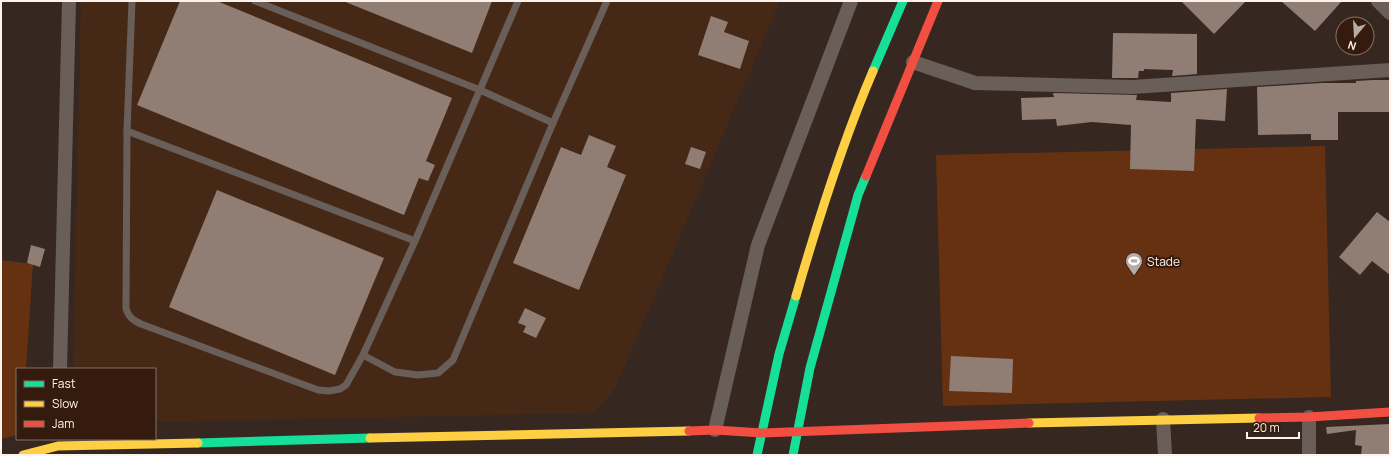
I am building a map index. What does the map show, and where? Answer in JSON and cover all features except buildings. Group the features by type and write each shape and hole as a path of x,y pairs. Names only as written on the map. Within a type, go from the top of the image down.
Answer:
{"main road":[{"path":"757,455 779,354 818,223 864,94 903,1"},
{"path":"793,455 810,368 858,195 938,1"},
{"path":"24,455 58,443 715,430 762,433 1163,419 1309,418 1390,412"}],"street":[{"path":"60,368 69,1"},
{"path":"715,430 758,245 852,1"},
{"path":"1378,1 1390,13"},
{"path":"913,62 975,83 1124,87 1390,70"},
{"path":"1309,418 1310,455"},
{"path":"1163,419 1165,455"}],"lane":[{"path":"132,1 127,131 126,308 128,314 132,320 148,327 318,390 329,391 340,389 346,385 363,355 415,241 518,1"},
{"path":"255,1 480,90 553,123"},
{"path":"363,355 395,372 418,376 438,373 453,360 553,123 607,1"},
{"path":"127,131 415,241"}],"shaded area":[{"path":"81,1 780,1 615,389 593,413 156,422 156,368 73,368"},
{"name":"Stade","path":"1325,146 1331,397 943,406 936,155"},
{"path":"1,260 33,264 26,368 16,368 16,435 1,439"},
{"path":"1128,453 1128,455 985,455"}],"traffic: fast":[{"path":"873,71 903,1"},
{"path":"793,455 810,368 858,195 866,176"},
{"path":"757,455 779,354 796,296"},
{"path":"198,443 370,438"}],"traffic: slow":[{"path":"796,296 831,182 873,71"},
{"path":"1029,423 1259,418"},
{"path":"370,438 689,431"},
{"path":"23,455 58,446 198,443"}],"traffic: jam":[{"path":"866,176 938,1"},
{"path":"1259,418 1309,417 1390,412"},
{"path":"689,431 715,430 762,433 1029,423"}],"place":[{"name":"Stade","path":"1134,276"}]}
